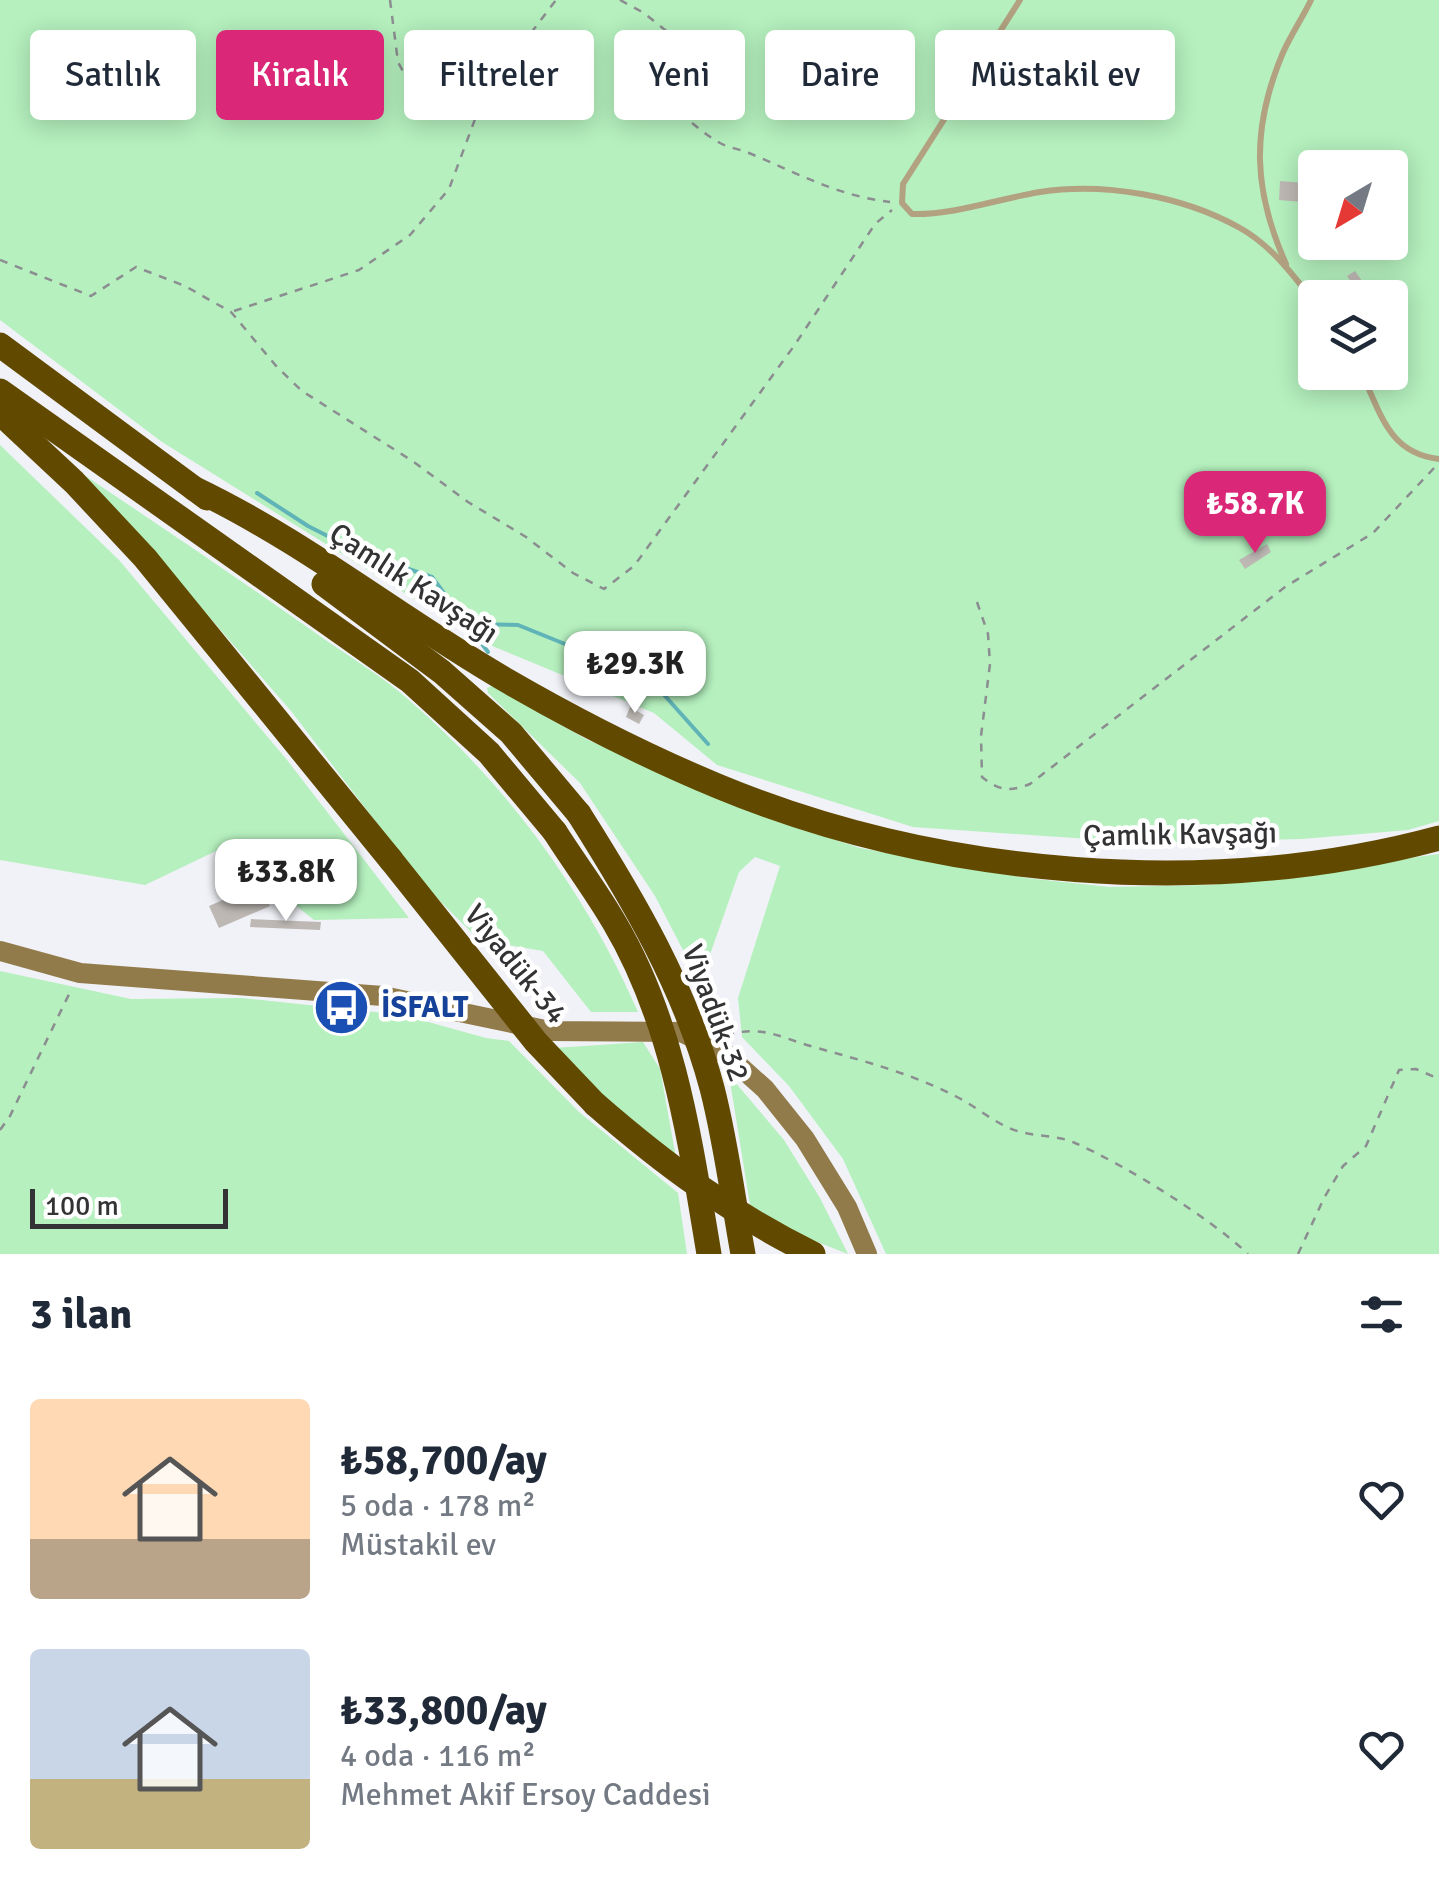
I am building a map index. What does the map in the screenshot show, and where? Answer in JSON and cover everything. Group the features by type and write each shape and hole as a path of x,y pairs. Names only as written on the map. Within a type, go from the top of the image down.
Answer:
{"highway":[{"path":"0,344 195,489"},
{"name":"Viyadük-32","path":"0,391 410,681 489,754 554,832 616,924 649,998 670,1056 689,1130 709,1254"},
{"name":"Viyadük-34","path":"0,413 74,482 146,558 536,1042 595,1104 710,1197 813,1254"},
{"name":"Çamlık Kavşağı","path":"195,489 442,672 511,733 579,814"},
{"name":"Çamlık Kavşağı","path":"195,489 249,515 410,622 584,723 722,788 795,814 959,855 1091,870 1202,872 1281,867 1359,856 1439,838"},
{"name":"Viyadük-32","path":"579,814 640,911 676,985 712,1087 743,1254"}],"main road":[{"path":"0,951 80,973 384,996 550,1031 682,1032 726,1054 765,1089 804,1138 848,1206 867,1254"}],"lane":[{"path":"1020,0 903,184 902,204 912,214 935,214 1044,191 1102,190 1181,202 1242,229 1286,266 1298,282"},
{"path":"1286,266 1268,223 1259,180 1261,141 1268,93 1311,0"},
{"path":"1370,390 1391,435 1420,457 1439,461"}],"path":[{"path":"390,0 398,62 404,74"},
{"path":"534,30 556,0"},
{"path":"620,0 670,34 674,60 670,103 705,133 724,146 746,151 855,198 902,204"},
{"path":"231,312 358,270 410,235 449,188 475,120"},
{"path":"0,260 91,296 136,267 185,286 231,312 302,391 526,537 573,573 604,588 634,566 794,346 875,224 902,204"},
{"path":"976,602 988,634 990,664 981,736 982,777 995,788 1013,791 1045,773 1284,587 1373,533 1424,482 1439,461"},
{"path":"0,1130 80,973"},
{"path":"711,1045 722,1037 762,1029 892,1070 956,1096 1008,1128 1034,1138 1071,1141 1119,1166 1228,1235 1248,1254"},
{"path":"1298,1254 1344,1166 1366,1146 1399,1070 1416,1068 1439,1078"}],"green space":[{"path":"0,0 1439,0 1439,821 1408,830 1302,839 1147,843 913,827 717,765 654,713 485,643 162,442 0,320"},
{"path":"0,445 119,560 287,760 409,918 314,920 254,872 218,850 145,885 0,860"},
{"path":"59,458 376,675 446,734 511,805 569,884 638,1012 591,1012 543,951 479,940 425,886 291,711 146,544"},
{"path":"492,686 586,739 760,815 860,848 1026,878 1110,887 1212,885 1439,854 1439,1254 886,1254 843,1159 789,1086 742,1037 738,998 780,866 755,857 739,872 700,983 655,896 580,783 488,693 487,688"},
{"path":"0,971 131,999 242,998 403,1015 509,1041 579,1112 678,1193 687,1254 0,1254"},
{"path":"643,1042 660,1069 676,1158 615,1109 554,1048"},
{"path":"729,1075 784,1140 848,1254 802,1236 750,1205"}],"building":[{"path":"1280,181 1298,182 1298,202 1279,200"},
{"path":"1355,271 1361,280 1350,280 1347,276"},
{"path":"1267,544 1271,552 1245,569 1239,560"},
{"path":"630,707 644,715 639,724 626,717"},
{"path":"260,884 270,906 219,928 209,906"},
{"path":"251,919 321,922 320,930 250,927"}],"waterway":[{"path":"257,493 308,526 359,552 432,577 488,652"},
{"path":"468,624 518,625 649,678 708,744"}],"place":[{"name":"İSFALT","path":"342,1007"}]}
